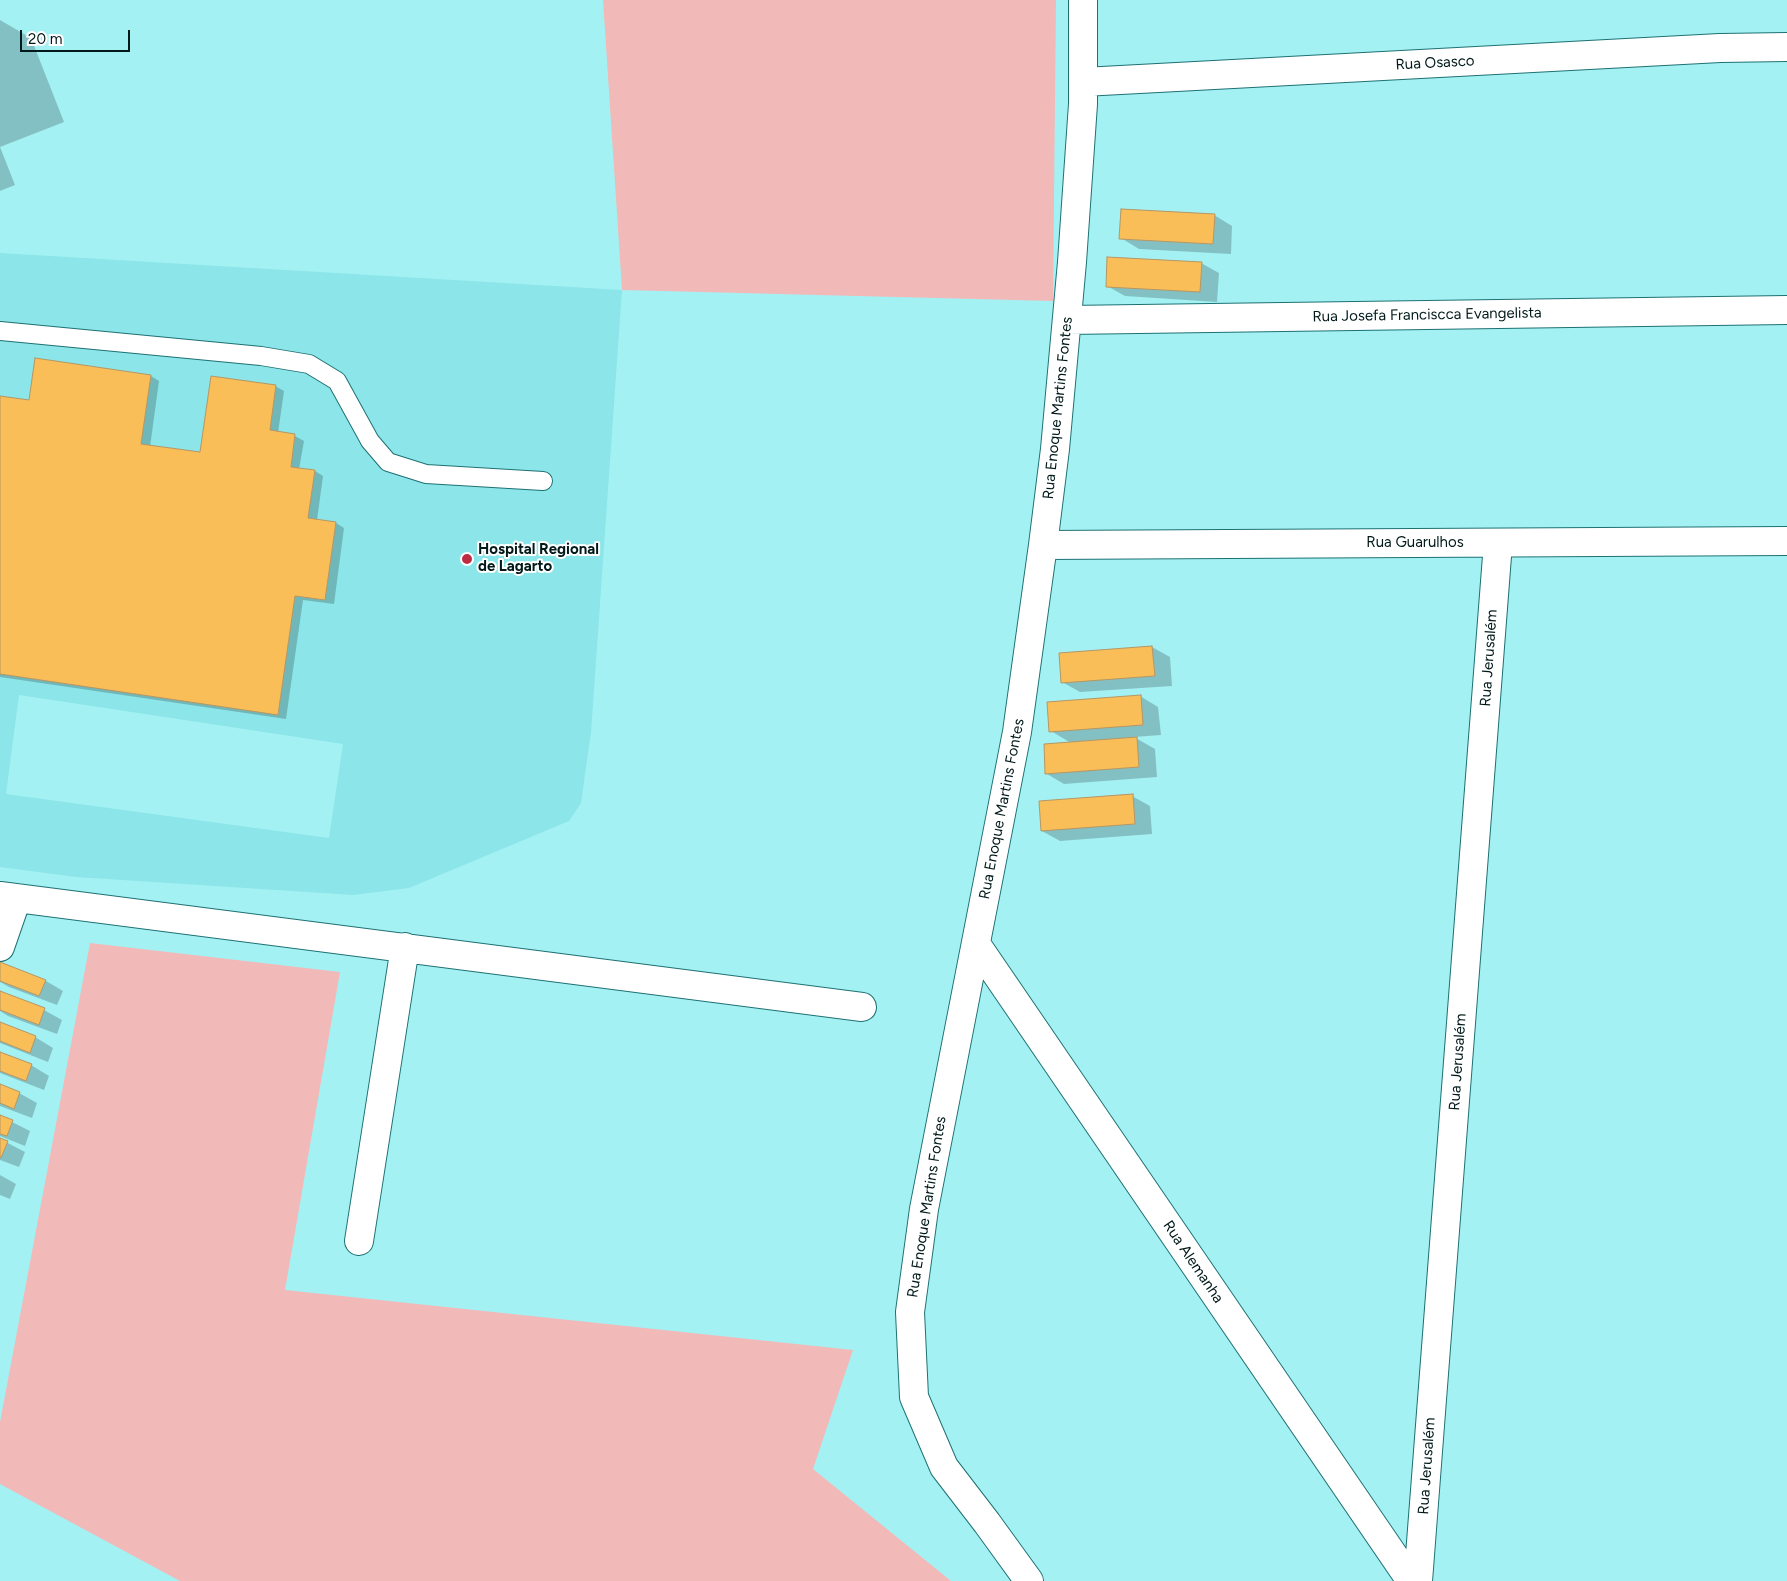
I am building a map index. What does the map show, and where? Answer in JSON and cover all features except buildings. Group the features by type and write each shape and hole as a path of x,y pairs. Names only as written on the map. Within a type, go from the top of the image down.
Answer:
{"street":[{"name":"Rua Enoque Martins Fontes","path":"1028,1581 944,1467 914,1397 910,1312 924,1209 1018,732 1043,545 1055,449 1067,320 1083,114 1083,0"},
{"name":"Rua Osasco","path":"1083,82 1720,48 1787,48"},
{"name":"Rua Josefa Franciscca Evangelista","path":"1067,320 1787,310"},
{"name":"Rua Guarulhos","path":"1043,545 1787,541"},
{"name":"Rua Jerusalém","path":"1418,1581 1498,543"},
{"path":"0,947 9,897 862,1007"},
{"name":"Rua Alemanha","path":"976,944 1411,1581"},
{"path":"359,1241 405,947"}],"lane":[{"path":"0,331 261,356 309,364 337,381 370,441 388,462 426,474 543,481"}],"shaded area":[{"path":"603,0 1056,0 1053,301 622,290"},
{"name":"Hospital Regional de Lagarto","path":"0,253 622,290 591,732 581,803 569,821 409,888 353,895 76,877 0,867 0,674 278,715 295,596 325,600 336,522 308,518 315,470 291,467 295,435 270,430 275,385 211,376 200,452 141,444 151,375 36,358 29,400 0,396","holes":["19,695 343,744 329,838 6,794"]},
{"path":"90,943 340,972 285,1290 853,1350 813,1469 951,1581 180,1581 0,1484 0,1422"}],"place":[{"name":"Hospital Regional de Lagarto","path":"467,559"}]}
